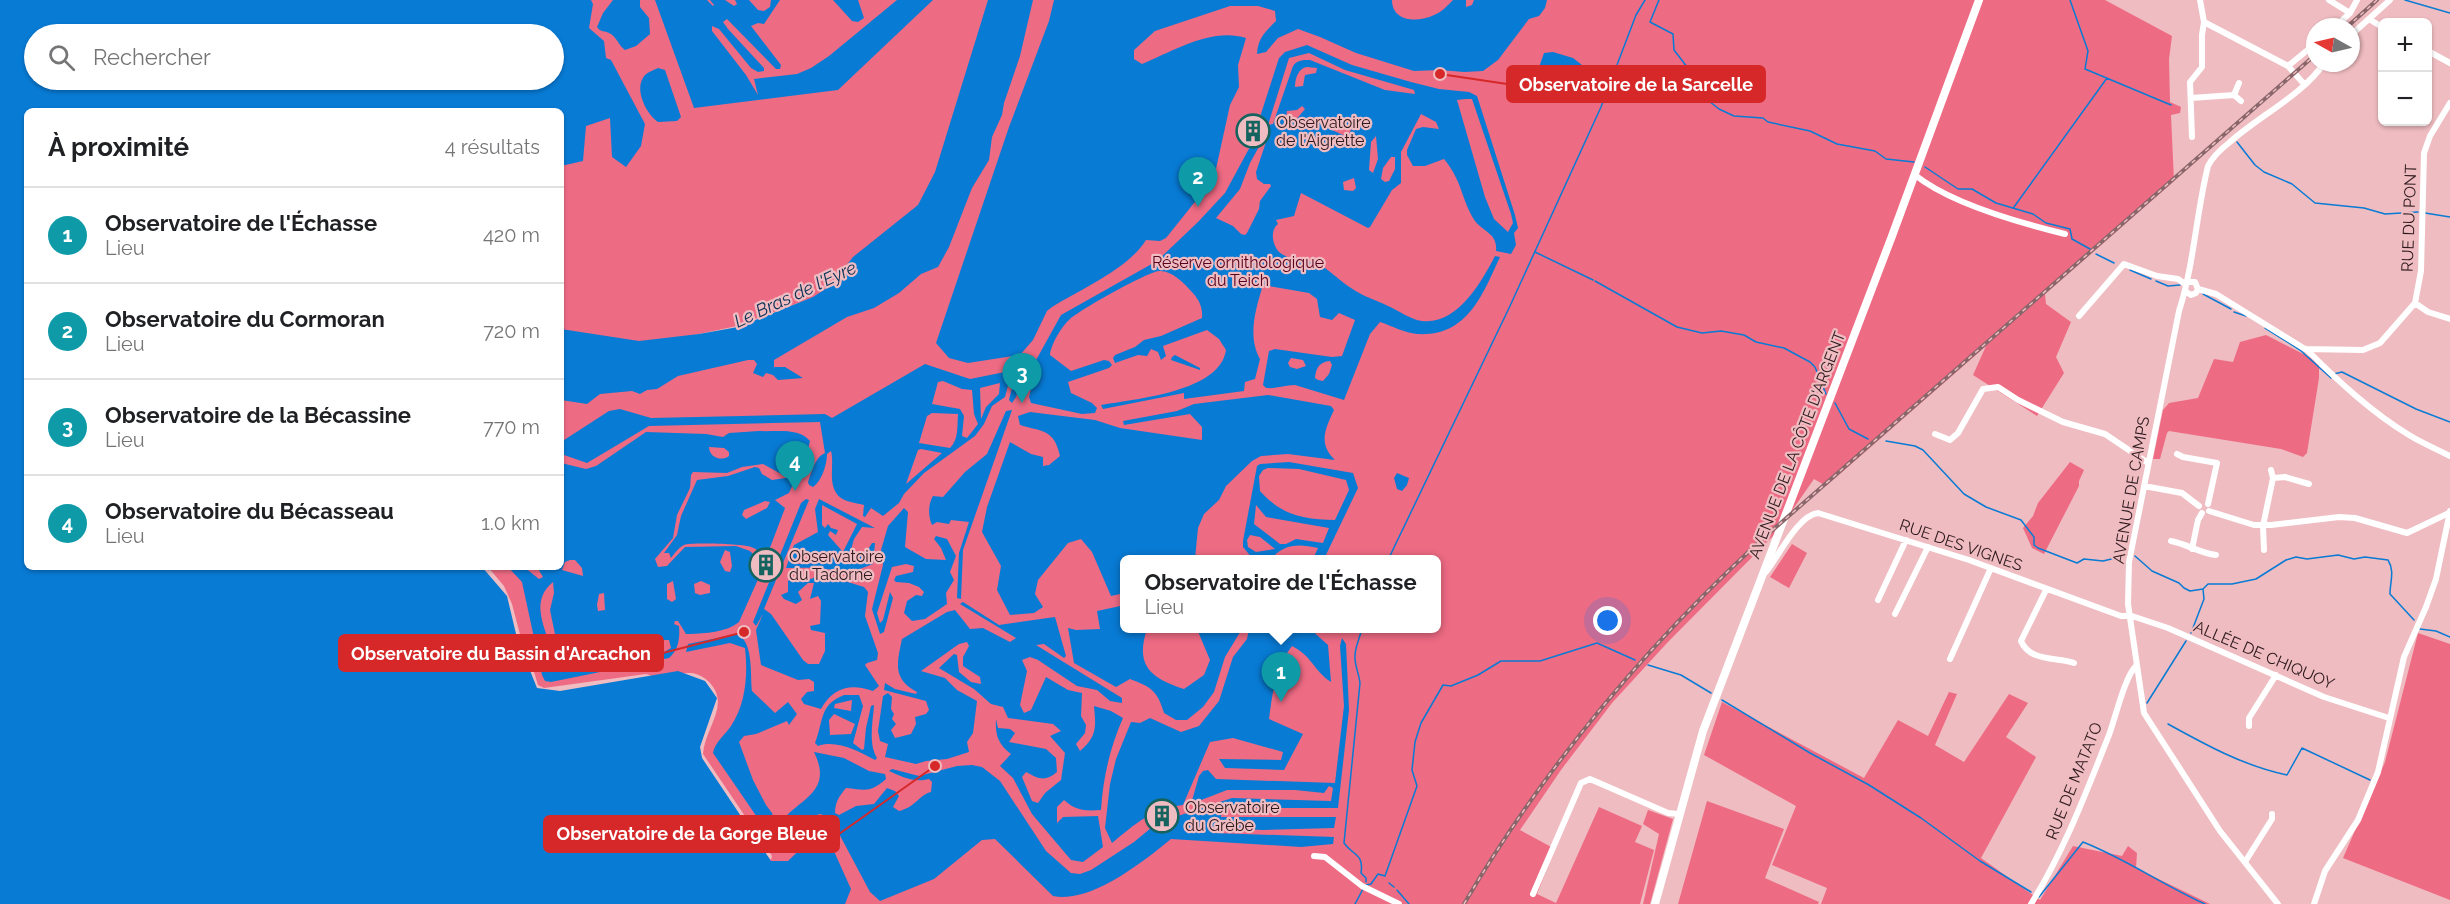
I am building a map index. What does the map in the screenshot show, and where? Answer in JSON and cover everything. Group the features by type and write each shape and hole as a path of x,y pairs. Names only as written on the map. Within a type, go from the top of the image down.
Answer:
{"main road":[{"name":"AVENUE DE LA CÔTE D'ARGENT","path":"1655,904 1703,731 1915,175 1979,0"}],"street":[{"path":"2192,137 2190,82 2202,67 2204,22 2200,0"},
{"path":"2329,0 2350,13"},
{"path":"2344,18 2357,0"},
{"path":"2360,27 2390,0"},
{"path":"2369,19 2378,25"},
{"path":"2204,22 2288,66 2304,84"},
{"path":"2288,66 2306,51"},
{"path":"2432,54 2450,63"},
{"name":"AVENUE DE CAMPS","path":"2278,904 2220,831 2144,712 2129,616 2129,562 2179,311 2190,286 2188,265 2211,161 2251,124 2297,92 2318,72"},
{"path":"2234,94 2239,83"},
{"path":"2191,98 2234,94"},
{"path":"2234,94 2241,101"},
{"name":"RUE DU PONT","path":"2415,303 2421,271 2424,153 2430,136 2450,103"},
{"path":"1915,175 1935,188 2008,219 2065,234"},
{"path":"2079,316 2124,264 2157,276 2178,279 2190,286 2216,294 2305,349 2338,380 2386,419 2409,435 2450,456"},
{"path":"2305,349 2363,350 2380,343 2415,303 2428,312 2450,319"},
{"path":"1935,434 1950,440 1958,433 1983,389 1998,387 2018,400 2063,422 2105,434 2148,463"},
{"path":"2177,454 2183,458 2217,463 2209,507 2198,520 2192,549"},
{"path":"2264,550 2263,526 2273,478 2271,470"},
{"path":"2273,478 2285,477 2309,484"},
{"path":"2144,486 2182,493 2199,506 2202,513"},
{"path":"2199,506 2203,502 2209,507 2254,525 2263,526 2339,517 2355,518 2407,533 2450,512"},
{"path":"2314,904 2325,871 2358,820 2378,772 2404,657 2436,579 2450,512"},
{"name":"RUE DES VIGNES","path":"1761,579 1804,520 1818,513 1991,568 2121,616 2129,616"},
{"path":"1776,539 1791,536"},
{"path":"1776,539 1786,545"},
{"path":"1878,600 1906,540"},
{"path":"2171,541 2185,544 2197,552 2216,555"},
{"path":"1895,614 1928,547"},
{"path":"1950,659 1991,568"},
{"path":"2046,590 2021,641 2022,644 2026,650 2038,656 2074,663"},
{"name":"ALLÉE DE CHIQUOY","path":"2129,616 2168,628 2324,697 2389,718"},
{"name":"RUE DE MATATO","path":"2031,904 2057,860 2136,666"},
{"path":"2248,726 2249,718 2276,675"},
{"path":"1533,894 1584,780 1590,779 1669,814 1679,814"},
{"path":"2245,862 2272,819 2272,814"},
{"path":"1314,856 1325,857 1365,888 1399,904"}],"green space":[{"name":"Réserve ornithologique du Teich","path":"0,0 2105,0 2172,36 2169,59 2170,102 2181,107 2180,113 2171,115 2174,181 2045,294 2046,304 2071,322 2056,357 2064,373 2037,416 1973,375 1986,346 1826,486 1814,479 1777,532 1667,643 1612,703 1561,770 1520,830 1555,849 1537,894 1556,903 1599,807 1642,826 1635,842 1654,850 1640,904 90,904 32,765 27,570 41,570 491,664 689,778 771,860 772,856 703,754 718,698 708,681 695,674 684,673 665,677 646,674 544,688 538,685 526,646 522,642 512,604 504,586 491,570 564,570 564,386 599,387 814,297 737,326 680,338 624,343 564,336 564,108 26,108"},
{"path":"2266,335 2319,362 2319,378 2307,453 2303,457 2281,449 2169,431 2160,459 2153,459 2163,410 2169,403 2198,398 2214,359 2233,362 2240,342"},
{"path":"2070,462 2084,470 2079,486 2044,554 2032,548 2023,528 2033,516 2038,503"},
{"path":"1792,544 1807,553 1789,588 1770,577"},
{"path":"2418,633 2450,644 2450,900 2343,858 2385,762"},
{"path":"1949,692 1957,694 1935,745 1964,762 2009,694 2028,703 2006,737 2036,757 1981,858 2040,900 2073,846 2122,856 2128,846 2137,853 2136,868 2210,904 1821,904 1827,888 1772,865 1796,806 1704,755 1722,702 1864,778 1898,720 1928,736"},
{"path":"1707,801 1784,829 1765,878 1819,902 1818,904 1678,904"},
{"path":"1648,810 1673,819 1650,904 1643,904 1659,834 1643,824"}],"water":[{"path":"0,0 591,0 593,4 589,28 604,41 606,58 611,60 645,124 641,146 626,167 612,157 610,118 586,126 583,161 564,165 564,108 24,108 24,570 485,570 507,596 517,638 537,688 560,691 678,671 705,681 717,698 700,747 702,758 771,861 788,861 823,827 851,889 845,904 0,904"},
{"path":"613,0 640,0 640,7 649,18 650,34 636,46 625,50 613,36 597,27 603,13"},
{"path":"655,0 707,0 713,6 710,0 725,0 734,6 737,4 735,0 749,0 758,10 764,11 770,7 771,0 780,0 764,24 758,23 751,26 781,65 780,69 776,69 727,19 723,22 764,68 764,71 758,72 751,68 719,29 712,26 712,31 746,75 758,95 754,79 797,74 811,68 897,0 933,0 838,90 694,108"},
{"path":"833,0 858,0 864,18 858,22 852,21"},
{"path":"988,0 1033,0 1020,56 1002,115 992,137 989,160 972,188 949,247 938,267 921,274 899,293 874,308 847,317 774,360 774,367 785,367 803,378 778,380 766,373 763,377 753,373 757,364 754,360 748,360 678,376 657,389 647,390 640,394 632,391 600,394 587,404 564,400 564,329 639,341 699,334 738,327 813,297 830,286 853,257 918,205 935,172"},
{"path":"1054,0 1392,0 1396,13 1401,17 1414,20 1437,14 1453,0 1466,0 1466,7 1472,5 1474,0 1547,0 1539,16 1529,19 1498,60 1483,71 1414,71 1356,53 1298,29 1278,38 1266,52 1257,54 1265,32 1276,21 1275,11 1258,6 1230,6 1155,31 1134,50 1134,59 1142,64 1206,38 1233,35 1246,38 1238,65 1239,87 1230,105 1214,178 1166,238 1160,241 1146,240 1128,260 1116,269 1047,311 1033,340 1020,355 968,363 949,358 936,343 1009,127 1049,21"},
{"path":"1307,45 1352,65 1439,89 1469,92 1477,96 1518,228 1514,233 1516,245 1511,254 1496,251 1492,236 1476,223 1458,182 1444,159 1425,166 1413,166 1407,150 1416,129 1423,127 1439,129 1436,122 1421,114 1401,152 1401,183 1392,190 1370,227 1301,193 1294,216 1276,220 1278,224 1273,237 1279,252 1293,259 1318,264 1360,293 1422,321 1435,320 1457,309 1483,278 1495,256 1500,257 1479,299 1460,321 1449,329 1434,333 1412,333 1380,322 1370,334 1344,400 1295,385 1266,388 1263,385 1269,351 1275,349 1332,357 1342,356 1355,320 1339,313 1332,320 1320,317 1317,299 1309,293 1263,285 1253,332 1260,359 1255,379 1245,382 1244,391 1184,399 1184,393 1103,409 1101,405 1154,396 1193,384 1209,375 1220,364 1226,350 1219,339 1207,330 1163,346 1166,356 1161,360 1158,352 1151,349 1147,356 1138,355 1115,363 1113,358 1115,355 1135,347 1144,340 1161,336 1202,318 1201,306 1193,293 1176,277 1168,272 1159,271 1128,284 1076,314 1064,326 1055,341 1050,355 1071,371 1104,360 1109,361 1112,365 1068,382 1071,393 1092,403 1097,408 1095,413 1082,414 1031,403 1029,397 1032,385 1030,371 1061,315 1157,261 1225,193 1251,145 1279,58 1285,52","holes":["1309,53 1345,70 1414,90 1415,94 1385,90 1310,60 1300,61 1293,66 1273,124 1268,125 1289,58","1307,67 1317,68 1316,73 1305,75 1303,86 1295,87 1299,72","1472,99 1511,214 1513,223 1508,232 1494,219 1485,197 1457,100","1302,106 1305,109 1295,121 1286,118 1287,111 1297,110","1353,121 1349,134 1343,135 1332,130 1333,127 1344,129","1267,132 1268,136 1256,172 1257,179 1271,186 1260,201 1259,209 1247,233 1241,234 1233,226 1216,218 1240,189 1250,163","1376,136 1378,159 1373,173 1369,170 1371,142","1391,157 1395,157 1395,169 1389,181 1385,182 1381,179 1383,168","1354,178 1356,188 1353,191 1344,190 1343,182","1291,358 1303,360 1306,366 1297,369 1290,367 1288,363","1330,361 1332,365 1323,381 1315,378 1316,371 1324,363"]},
{"path":"1553,52 1573,58 1591,72 1591,81 1584,96 1571,97 1537,80 1544,53"},
{"path":"658,68 665,70 681,117 677,121 658,122 649,113 642,100 640,87 642,80 646,74"},
{"path":"1175,355 1200,368 1200,370 1171,360"},
{"path":"925,364 970,379 1015,370 1022,372 1023,376 1012,403 1009,400 1015,375 1009,382 1005,397 992,406 984,424 975,436 924,473 904,494 899,503 883,516 871,508 865,517 863,516 864,505 841,498 836,493 832,482 831,451 827,454 819,481 813,487 809,485 814,465 825,453 820,422 649,426 587,463 564,455 564,440 609,411 620,409 651,418 825,414 832,418","holes":["943,381 962,389 972,390 974,414 978,424 967,438 962,436 964,416 960,409 932,404 938,382","1000,383 999,394 986,407 981,419 980,388","932,413 958,414 956,436 950,448 919,443 927,416","918,450 942,453 906,484"]},
{"path":"1268,395 1331,406 1334,410 1326,430 1325,442 1326,448 1335,460 1288,454 1261,456 1252,461 1226,486 1219,500 1204,514 1198,528 1195,555 1120,555 1120,594 1111,596 1092,552 1081,539 1068,543 1038,580 1035,594 1043,607 1034,613 1010,615 997,590 1001,566 982,532 987,507 1010,442 1031,454 1043,457 1043,466 1049,465 1060,456 1058,447 1051,436 1020,425 1018,416 1030,412 1095,420 1120,428 1202,440 1202,427 1190,414 1124,425 1123,421 1177,411 1194,404"},
{"path":"1012,410 963,550 961,599 957,598 959,553 969,522 951,520 949,524 937,522 932,525 929,514 930,503 933,496 943,497 965,472 987,454 1006,411"},
{"path":"786,431 800,434 810,441 802,473 783,475 763,464 742,467 727,473 693,472 690,488 677,515 673,538 655,559 658,567 667,566 685,547 736,546 750,551 758,559 760,575 739,622 734,626 709,633 686,634 678,621 675,621 674,624 679,626 679,639 675,651 669,658 551,682 545,681 522,582 511,570 528,570 539,579 543,577 539,570 562,570 583,576 582,568 575,560 565,562 564,565 564,464 586,469 596,466 646,432 706,434 723,437 729,433","holes":["709,447 724,448 729,452 729,456 726,458 713,456","725,550 730,552 732,566 730,572 725,571 720,562","673,581 676,599 672,602 667,599 667,584","701,581 710,585 710,593 700,595 695,593 694,584","553,582 554,593 550,610 556,639 578,646 626,634 669,640 671,648 664,652 648,654 635,647 624,646 615,653 599,657 570,656 546,649 546,642 549,642 540,610 547,589","604,593 605,610 598,611 599,594"]},
{"path":"1289,462 1353,473 1358,488 1326,555 1315,555 1318,548 1293,546 1275,555 1250,555 1243,547 1257,466","holes":["1268,468 1299,469 1346,480 1349,490 1335,520 1294,515 1277,506 1260,491 1259,476 1263,470","1256,505 1266,517 1329,528 1323,543 1296,539 1280,544 1254,524","1250,535 1260,537 1275,549 1256,552 1248,547 1247,540"]},
{"path":"755,467 772,480 792,477 795,480 789,493 775,500 785,508 768,553 746,546 729,544 689,544 684,545 671,558 669,553 664,553 677,535 681,516 697,480 728,476","holes":["765,501 770,502 767,508 746,519 742,515 744,510"]},
{"path":"1397,473 1409,478 1402,491 1397,489 1394,478"},
{"path":"806,499 809,500 764,609 771,614 803,660 808,664 819,664 825,651 825,633 811,630 810,626 820,624 821,601 818,596 810,599 814,583 808,583 798,592 802,600 796,604 784,599 781,595 788,592 788,581 799,577 811,579 822,574 864,587 868,592 865,616 878,653 877,660 865,665 879,686 873,691 857,687 843,689 831,696 821,709 804,704 801,699 807,692 814,691 814,682 809,679 798,680 761,665 756,630 763,614 756,626 753,622 801,503"},
{"path":"819,499 875,528 862,527 854,539 850,553 857,555 867,551 872,543 875,543 873,564 857,570 850,578 828,569 786,568 794,545 818,532 815,509","holes":["822,505 857,524 843,552 828,535 830,531 836,535 838,530 831,528 828,524 825,528 822,525","801,556 812,556 819,563 795,564"]},
{"path":"904,508 908,512 905,547 926,559 946,560 934,539 936,536 947,539 956,556 950,572 954,580 946,593 947,604 925,619 912,621 904,613 907,601 916,595 922,596 924,592 909,583 894,580 896,576 913,572 914,566 906,564 892,567 877,613 880,623 883,620 890,592 893,598 884,632 880,634 872,609 883,565 881,550 888,526"},
{"path":"963,602 999,625 1055,617 1066,656 1064,658 1044,644 1036,645 1122,698 1122,703 1110,701 1097,690 1077,686 1038,660 1030,657 1022,660 1027,671 1020,705 1024,713 1031,710 1046,677 1068,690 1082,693 1081,716 1086,725 1085,733 1076,744 1080,751 1090,741 1094,731 1094,706 1111,711 1123,718 1108,763 1101,810 1081,810 1064,800 1057,807 1057,823 1063,817 1098,816 1103,847 1083,862 1071,860 1032,814 1013,778 1000,766 1011,754 998,739 996,719 998,728 1010,729 1015,733 1009,742 1046,749 1056,758 1057,772 1053,775 1042,778 1026,772 1022,777 1032,801 1038,803 1045,793 1061,780 1065,753 1050,736 1061,731 1053,724 1008,718 1003,707 991,704 974,689 939,668 954,654 957,655 959,672 971,682 981,684 980,677 963,666 963,657 969,646 967,642 959,644 921,671 945,678 957,690 977,701 973,733 967,742 969,752 947,759 916,764 885,757 888,744 880,741 878,731 883,696 888,693 892,697 891,709 894,714 892,719 896,724 891,730 895,738 911,734 916,724 915,717 926,714 929,710 926,701 884,690 885,683 895,689 916,694 917,692 903,682 898,670 902,639 947,612 955,610 970,629 983,628 1010,642 1016,638 960,604"},
{"path":"1120,606 1120,633 1146,633 1143,652 1148,668 1162,680 1184,689 1204,675 1210,660 1199,633 1240,633 1225,657 1214,692 1203,707 1187,720 1176,720 1164,713 1156,694 1143,684 1130,679 1116,687 1074,663 1068,628 1100,629 1097,611"},
{"path":"1248,633 1314,633 1328,645 1331,682 1304,654 1292,646 1278,672 1269,719 1303,734 1284,770 1225,768 1219,759 1281,760 1283,752 1233,738 1210,742 1183,805 1153,813 1112,843 1105,828 1110,784 1116,759 1131,722 1140,723 1150,718 1181,732 1199,726 1219,701 1233,657 1247,639"},
{"path":"737,634 749,651 752,691 775,713 788,702 797,714 789,725 787,721 756,734 744,736 739,742 753,780 772,813 775,823 779,824 812,794 817,786 820,777 814,752 844,758 869,771 885,774 886,779 872,789 846,788 836,806 835,813 839,815 856,806 874,804 887,788 895,791 899,796 893,807 899,811 910,807 931,792 932,782 929,779 909,779 889,771 892,769 919,776 957,766 972,765 982,767 1000,781 1046,851 1071,873 1080,874 1091,870 1134,842 1157,823 1232,798 1331,801 1333,788 1329,786 1324,793 1295,790 1227,790 1191,804 1199,776 1203,771 1208,770 1216,779 1335,783 1344,706 1340,646 1342,638 1346,644 1349,710 1338,808 1222,808 1221,817 1336,817 1334,828 1262,830 1216,827 1214,833 1334,837 1333,844 1301,847 1171,839 1115,879 1099,888 1068,897 1053,896 995,839 982,840 934,879 880,901 870,892 828,817 820,814 814,816 779,846 713,753 736,717 743,699 746,678 745,648 730,643 686,652 688,644"},
{"path":"844,695 859,695 863,706 853,743 862,750 871,706 874,705 872,739 877,758 875,760 848,747 832,744 818,746 815,743 826,709","holes":["852,700 851,711 834,708 835,704","834,714 855,724 851,734 830,735 829,720"]}],"waterway":[{"path":"1390,555 1510,306 1601,107 1636,15 1645,0"},
{"path":"1659,0 1650,22 1673,34 1674,50 1691,72 1700,94 1719,109 1734,116 1763,118 1768,122 1810,131 1837,144 1875,151 1886,159 1914,162"},
{"path":"2070,0 2088,51 2085,69 2171,105"},
{"path":"2405,0 2450,13"},
{"path":"2014,207 2107,78"},
{"path":"2237,142 2255,165 2264,172 2292,184 2315,203 2364,208 2385,214 2418,212"},
{"path":"1925,167 1958,189 1972,189 1996,203 2033,214 2046,223 2070,229 2072,239 2090,249"},
{"path":"2425,213 2450,217"},
{"path":"1535,252 1593,280"},
{"path":"2096,254 2114,263"},
{"path":"2130,270 2151,279"},
{"path":"1595,281 1677,327 1702,333 1721,331 1744,335 1756,342 1784,348 1815,367 1826,394"},
{"path":"2156,281 2168,286 2180,285"},
{"path":"2203,294 2231,309"},
{"path":"2234,312 2246,316"},
{"path":"2265,328 2300,350 2331,378"},
{"path":"2334,374 2342,372 2416,409 2450,422"},
{"path":"1835,403 1849,429 1868,439"},
{"path":"1886,441 1915,446 1923,450 1964,494 1986,507 2021,520 2034,537 2034,545 2038,548 2077,563 2084,559 2103,561 2124,556"},
{"path":"2135,556 2152,571 2179,583 2190,591 2203,589 2208,584 2232,584 2256,579 2286,560 2296,557 2307,559 2338,555 2354,559 2365,557 2388,560 2392,572 2390,594 2414,620"},
{"path":"2191,633 2204,599 2203,589"},
{"path":"2420,629 2436,631 2450,637"},
{"path":"1360,633 1355,655 1360,683 1344,843 1359,858 1361,873 1366,878 1366,882"},
{"path":"2147,703 2186,641"},
{"path":"1366,885 1371,884 1378,874 1385,876 1417,786 1412,770 1415,742 1421,723 1443,685 1451,686 1478,675 1501,661 1540,661 1597,643 1635,660"},
{"path":"1648,665 1681,675 1711,693"},
{"path":"1722,700 1810,753 1869,785 1921,818 1980,861 2031,892"},
{"path":"2168,724 2226,754 2271,771 2287,775 2302,748 2370,780"},
{"path":"2039,897 2083,842 2205,904"},
{"path":"1389,883 1394,887"},
{"path":"1355,904 1363,889"},
{"path":"1397,890 1409,904"}],"railway":[{"path":"2357,18 2377,0"},
{"path":"1464,904 1528,805 1598,712 1636,667 1717,582 1759,542 2306,63"}],"place":[{"name":"Observatoire de la Sarcelle","path":"1440,74"},
{"name":"Observatoire de l'Aigrette","path":"1253,131"},
{"name":"Observatoire du Cormoran","path":"1198,207"},
{"name":"Observatoire de la Bécassine","path":"1022,403"},
{"name":"Observatoire du Bécasseau","path":"795,491"},
{"name":"Observatoire du Tadorne","path":"766,565"},
{"name":"Observatoire du Bassin d'Arcachon","path":"744,632"},
{"name":"Observatoire de l'Échasse","path":"1281,702"},
{"name":"Observatoire de la Gorge Bleue","path":"935,766"},
{"name":"Observatoire du Grèbe","path":"1162,816"}],"water label":[{"name":"Le Bras de l'Eyre","path":"795,294"}]}
